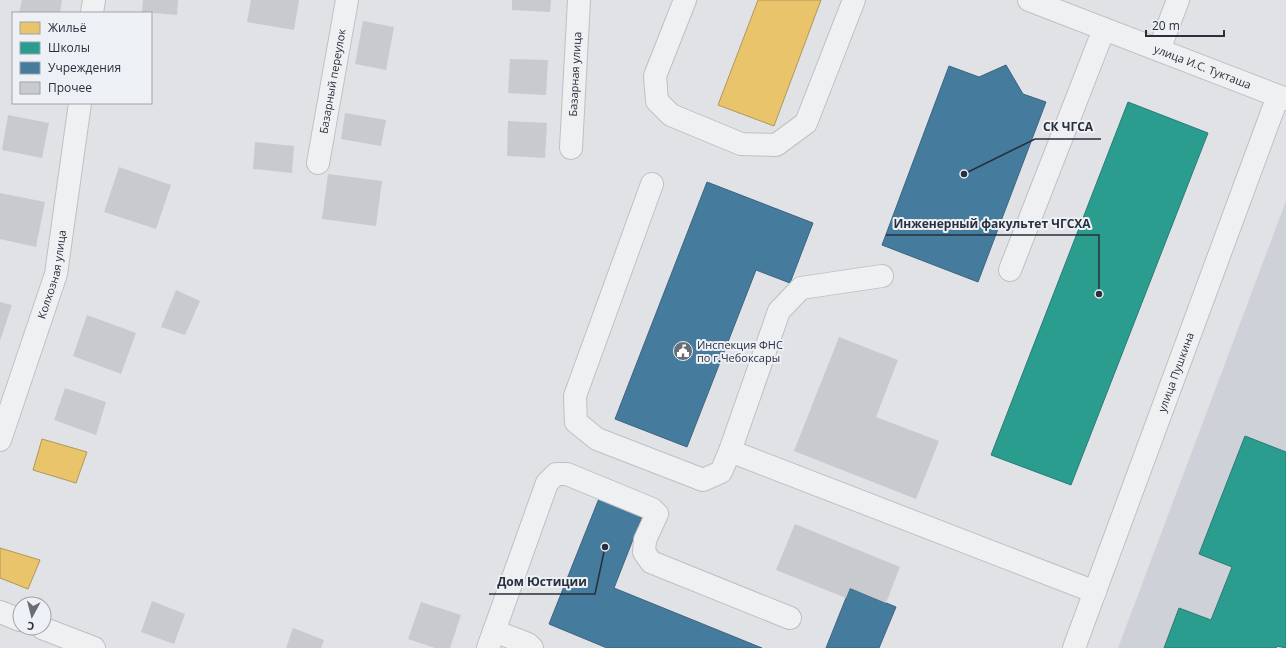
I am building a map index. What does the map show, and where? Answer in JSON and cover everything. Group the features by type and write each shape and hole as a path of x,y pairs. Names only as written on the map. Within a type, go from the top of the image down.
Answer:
{"street":[{"path":"92,12 94,0"},
{"name":"Базарный переулок","path":"318,163 347,0"},
{"name":"Базарная улица","path":"571,148 579,0"},
{"path":"685,0 655,76 657,101 671,115 741,144 776,145 806,123 854,0"},
{"name":"улица И.С. Тукташа","path":"1029,0 1065,7 1104,29 1282,97"},
{"path":"1159,50 1178,0"},
{"path":"1010,270 1104,29"},
{"name":"улица Пушкина","path":"1074,648 1282,97"},
{"name":"Колхозная улица","path":"0,440 56,274 80,104"},
{"path":"652,184 575,396 576,422 597,439 703,480 721,472 730,451 779,311 801,288 882,276"},
{"path":"730,451 1095,592"},
{"path":"532,648 528,644 491,639 548,483 556,474 567,474 652,509 656,514 645,540 644,552 651,562 790,618"},
{"path":"0,612 12,617"},
{"path":"52,632 94,648"}],"shaded area":[{"path":"1286,201 1286,648 1118,648"}],"building: Жильё":[{"path":"758,0 821,0 774,126 718,105"},
{"path":"42,439 87,452 76,483 33,470"},
{"path":"0,548 40,560 28,589 0,578"}],"building: Школы":[{"path":"1128,102 1208,133 1071,485 991,455"},
{"path":"1245,436 1286,452 1286,648 1277,646 1276,648 1164,648 1179,608 1211,620 1232,567 1199,554"}],"building: Учреждения":[{"path":"1006,65 1023,94 1046,102 978,282 882,245 949,66 979,77"},
{"name":"Инспекция ФНС по г.Чебоксары","path":"707,182 813,223 790,283 756,270 687,447 615,419"},
{"path":"600,496 643,514 614,588 762,648 607,648 549,624"},
{"path":"850,588 896,607 879,648 826,648"}],"building: Прочее":[{"path":"22,0 62,0 60,12 19,12"},
{"path":"143,0 178,0 177,15 142,12"},
{"path":"251,0 299,0 294,30 247,22"},
{"path":"512,0 551,0 550,12 512,10"},
{"path":"363,21 394,27 386,70 355,64"},
{"path":"510,59 548,60 546,95 508,93"},
{"path":"345,113 386,120 381,146 341,139"},
{"path":"8,115 49,123 42,158 2,150"},
{"path":"508,121 547,123 545,158 507,156"},
{"path":"255,142 294,146 292,173 253,169"},
{"path":"119,167 171,185 156,229 104,212"},
{"path":"328,174 382,181 376,226 322,219"},
{"path":"0,193 45,202 36,247 0,239"},
{"path":"176,290 200,301 185,335 161,327"},
{"path":"0,302 12,305 0,341"},
{"path":"87,315 136,333 121,374 73,356"},
{"path":"839,337 898,360 876,417 939,441 916,499 794,451"},
{"path":"65,388 106,402 96,435 54,420"},
{"path":"795,524 900,567 886,603 850,588 846,598 776,570"},
{"path":"152,601 185,614 174,644 141,632"},
{"path":"421,602 461,615 450,648 435,648 408,639"},
{"path":"293,628 324,640 321,648 286,648"}],"place":[{"name":"СК ЧГСА","path":"964,174"},
{"name":"Инженерный факультет ЧГСХА","path":"1099,294"},
{"name":"Инспекция ФНС по г.Чебоксары","path":"683,351"},
{"name":"Дом Юстиции","path":"605,547"}]}
